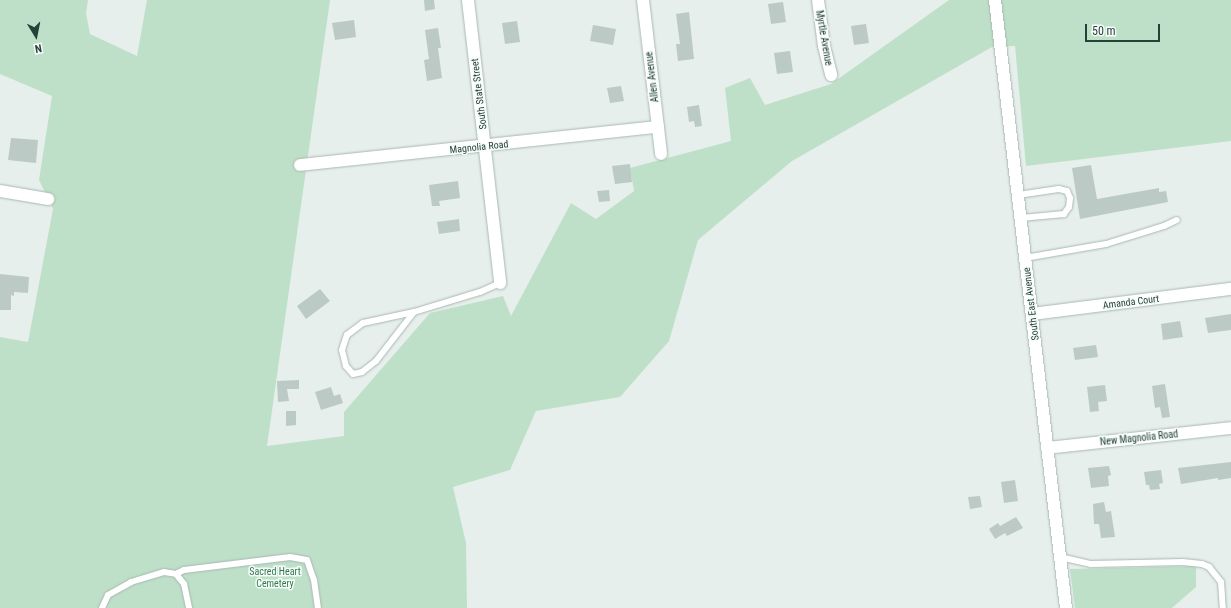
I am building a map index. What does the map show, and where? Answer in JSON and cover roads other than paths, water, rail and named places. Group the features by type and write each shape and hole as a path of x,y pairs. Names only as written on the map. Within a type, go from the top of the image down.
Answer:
{"street":[{"name":"South State Street","path":"468,0 500,283"},
{"name":"Allen Avenue","path":"643,0 661,154"},
{"name":"Myrtle Avenue","path":"818,0 824,46 831,75"},
{"name":"South East Avenue","path":"995,0 1066,608"},
{"name":"Magnolia Road","path":"300,165 485,147 658,127"},
{"path":"0,191 48,199"},
{"name":"Amanda Court","path":"1032,314 1231,289"},
{"name":"New Magnolia Road","path":"1047,448 1231,428"}],"lane":[{"path":"1018,195 1059,189 1067,191 1070,198 1069,207 1064,214 1021,218"},
{"path":"1026,258 1106,244 1164,226 1177,220"},
{"path":"414,312 376,361 362,372 354,374 346,366 342,350 347,335 364,323 414,312 480,292 500,283"},
{"path":"1060,557 1091,564 1195,562 1202,564 1209,567 1221,582 1223,608"},
{"path":"102,608 108,595 131,582 164,572 176,574 188,569 282,558 307,560 314,580 318,608"},
{"path":"176,574 184,584 189,608"}],"park label":[{"name":"Sacred Heart Cemetery","path":"275,576"}]}
